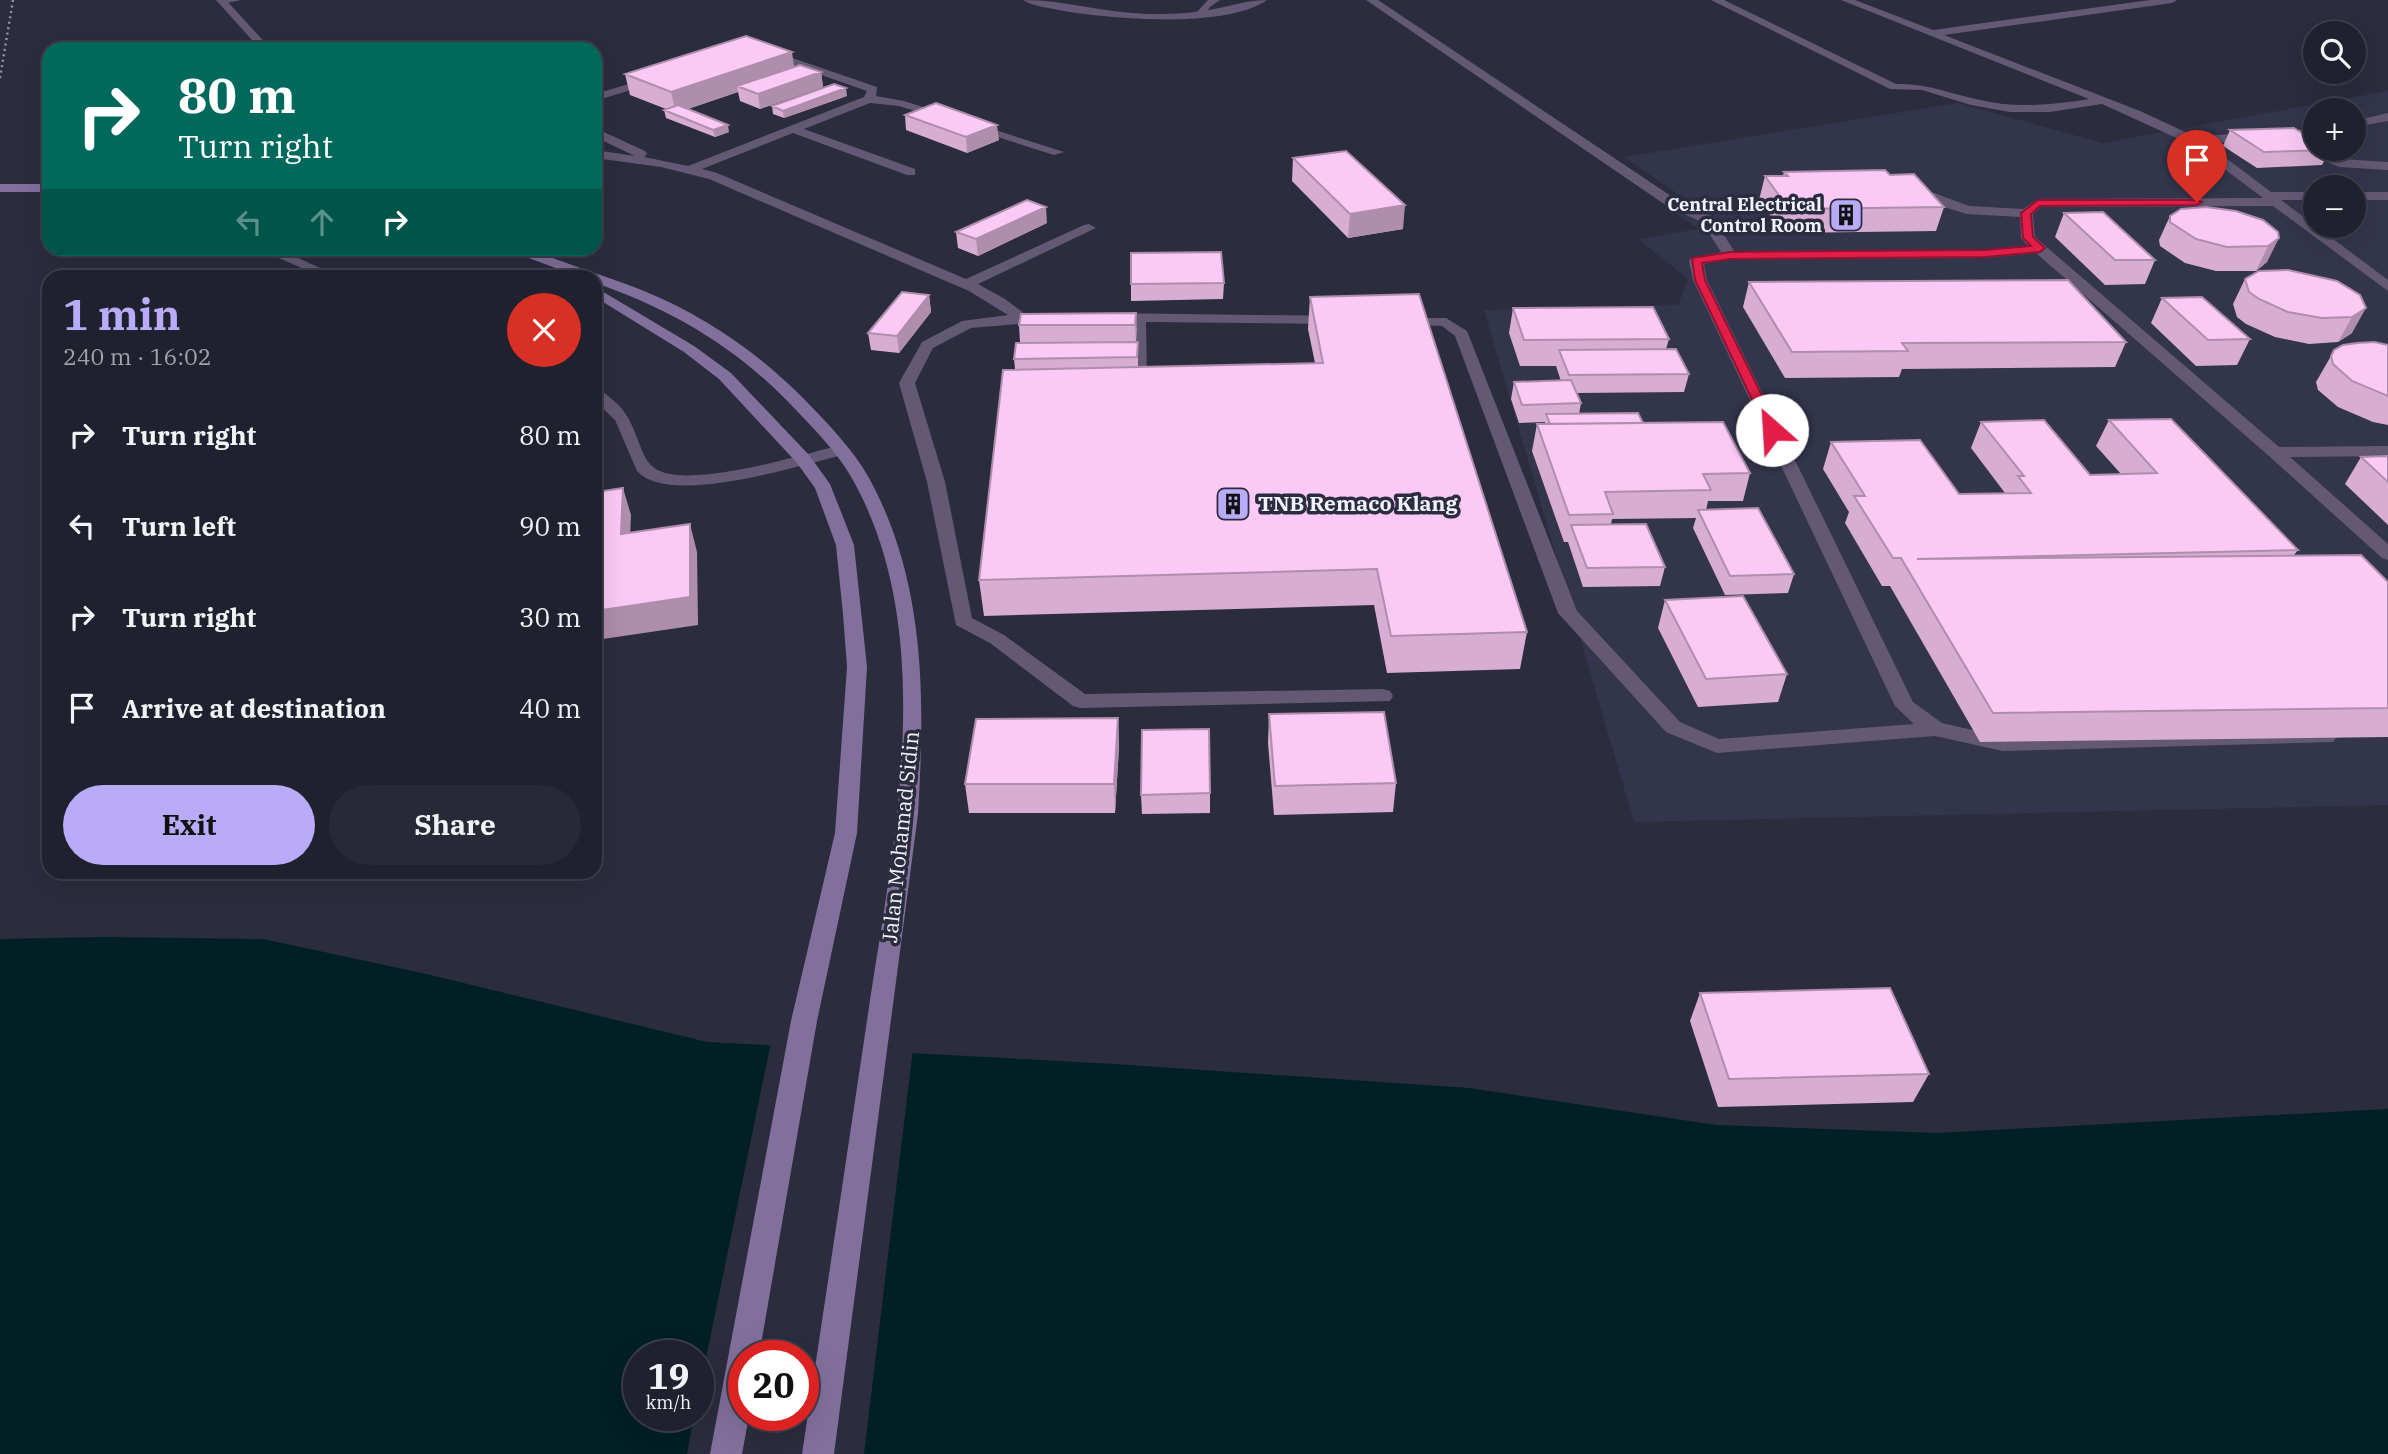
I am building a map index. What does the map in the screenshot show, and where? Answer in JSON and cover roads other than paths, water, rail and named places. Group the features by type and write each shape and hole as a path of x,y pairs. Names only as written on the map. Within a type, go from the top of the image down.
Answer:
{"main road":[{"path":"0,188 42,188"},
{"path":"529,256 564,270"},
{"name":"Jalan Mohamad Sidin","path":"602,280 639,292 722,336 789,392 841,450 861,479 887,535 903,606 910,659 913,721 906,830 818,1454"},
{"path":"602,295 690,349 725,376 803,459 824,488 845,545 857,667 846,833 804,1021 726,1454"}],"street":[{"path":"222,0 236,0"},
{"path":"222,0 260,42"},
{"path":"1028,0 1122,16 1200,14 1238,8 1262,0"},
{"path":"1200,14 1206,5 1215,0"},
{"path":"1371,0 1672,203 1707,219 1730,256"},
{"path":"1716,0 1894,87 1923,87 1975,103 2010,109 2050,109 2103,100"},
{"path":"1846,0 2103,100 2192,140 2388,287"},
{"path":"1932,33 2172,0"},
{"path":"756,53 765,52 873,89 869,99"},
{"path":"602,96 672,74"},
{"path":"692,169 869,99 900,103 1058,152"},
{"path":"2366,122 2388,117"},
{"path":"793,130 911,172"},
{"path":"2192,140 2303,133"},
{"path":"602,135 661,163"},
{"path":"2279,136 2339,163 2388,166"},
{"path":"602,155 692,169 965,285 1000,302 1021,318"},
{"path":"1893,189 1930,196 1968,210 2026,213 2038,203 2303,197"},
{"path":"2366,196 2388,196"},
{"path":"2026,213 2028,238 2275,452 2388,554"},
{"path":"965,285 1089,228"},
{"path":"1935,729 1905,706 1700,280 1696,261 1730,256 1985,254 2040,248"},
{"path":"282,256 316,270"},
{"path":"1060,317 967,324 927,345 906,383 936,482 963,621 997,639 1080,701 1383,696"},
{"path":"1086,317 1354,320"},
{"path":"1139,317 1139,380"},
{"path":"1381,320 1446,322 1462,334 1568,613 1673,727 1717,746 1935,729 2003,744 2347,737"},
{"path":"602,399 620,415 646,471 661,478 680,482 720,478 841,450"},
{"path":"2275,452 2388,451"}],"railway":[{"path":"0,78 13,0"}],"place":[{"name":"Central Electrical Control Room","path":"1846,215"},
{"name":"TNB Remaco Klang","path":"1233,504"}]}
